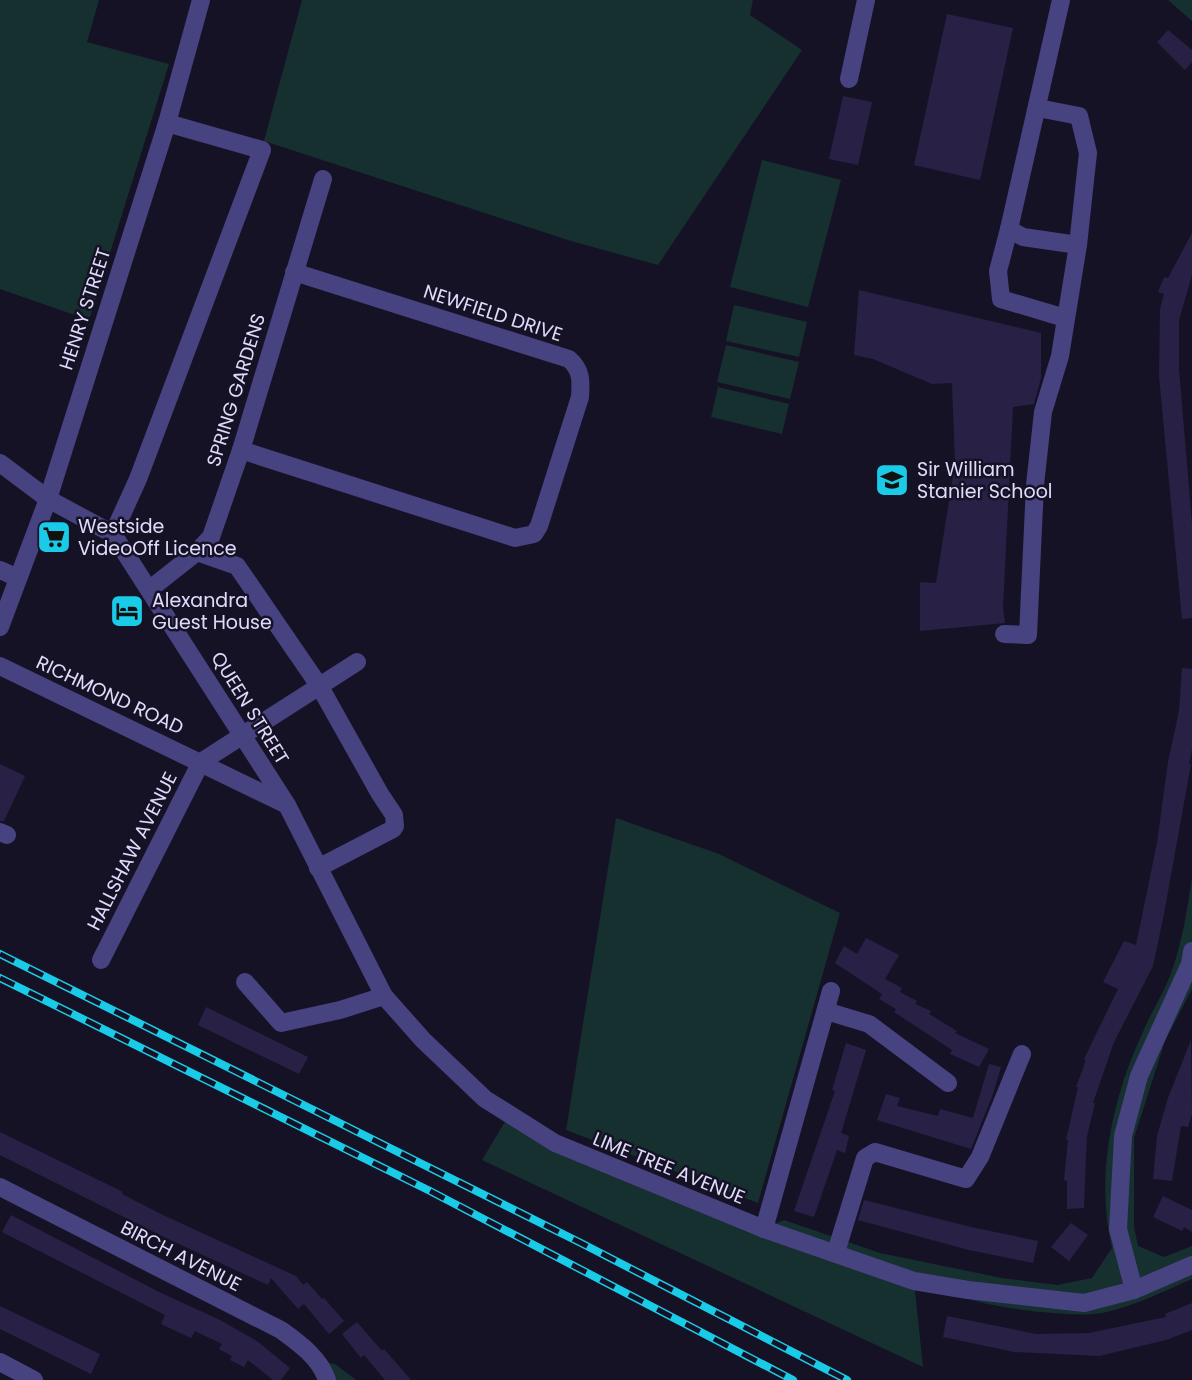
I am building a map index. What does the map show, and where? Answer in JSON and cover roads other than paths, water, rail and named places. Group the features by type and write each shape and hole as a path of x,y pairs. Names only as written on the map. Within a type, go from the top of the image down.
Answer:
{"street":[{"name":"HENRY STREET","path":"0,627 48,499 167,123 201,0"},
{"path":"849,79 866,0"},
{"path":"1061,0 998,271 1000,299 1065,318"},
{"path":"1004,634 1028,635 1035,485 1043,412 1060,356 1078,245 1088,153 1079,116 1038,108"},
{"path":"113,534 138,479 262,150 167,123"},
{"name":"SPRING GARDENS","path":"150,589 197,552 211,537 241,450 323,178"},
{"path":"1009,229 1023,237 1078,245"},
{"name":"NEWFIELD DRIVE","path":"241,450 515,538 534,534 539,526 580,397 581,377 569,359 294,272"},
{"name":"QUEEN STREET","path":"0,463 48,499 113,534 287,805"},
{"path":"197,552 237,566 320,687 394,815 393,829 318,868"},
{"path":"0,570 18,578"},
{"path":"201,762 357,662"},
{"name":"RICHMOND ROAD","path":"0,666 287,805"},
{"name":"HALLSHAW AVENUE","path":"101,960 201,762"},
{"name":"LIME TREE AVENUE","path":"287,805 384,996 423,1040 485,1099 555,1143 764,1229 914,1281 1084,1303 1134,1290 1192,1265"},
{"path":"1134,1290 1118,1230 1123,1136 1139,1076 1190,964 1192,951"},
{"path":"245,982 281,1023 340,1010 384,996"},
{"path":"764,1229 831,991"},
{"path":"827,1011 869,1024 948,1083"},
{"path":"836,1252 865,1158 876,1152 966,1178 980,1157 1022,1054"},
{"name":"BIRCH AVENUE","path":"0,1187 281,1330 316,1360 327,1380"},
{"path":"0,1363 34,1380"}],"railway":[{"path":"0,954 581,1243 847,1380"},
{"path":"0,978 430,1191 793,1380"}],"place":[{"name":"Sir William Stanier School","path":"892,480"},
{"name":"Westside VideoOff Licence","path":"54,537"},
{"name":"Alexandra Guest House","path":"127,611"}]}
